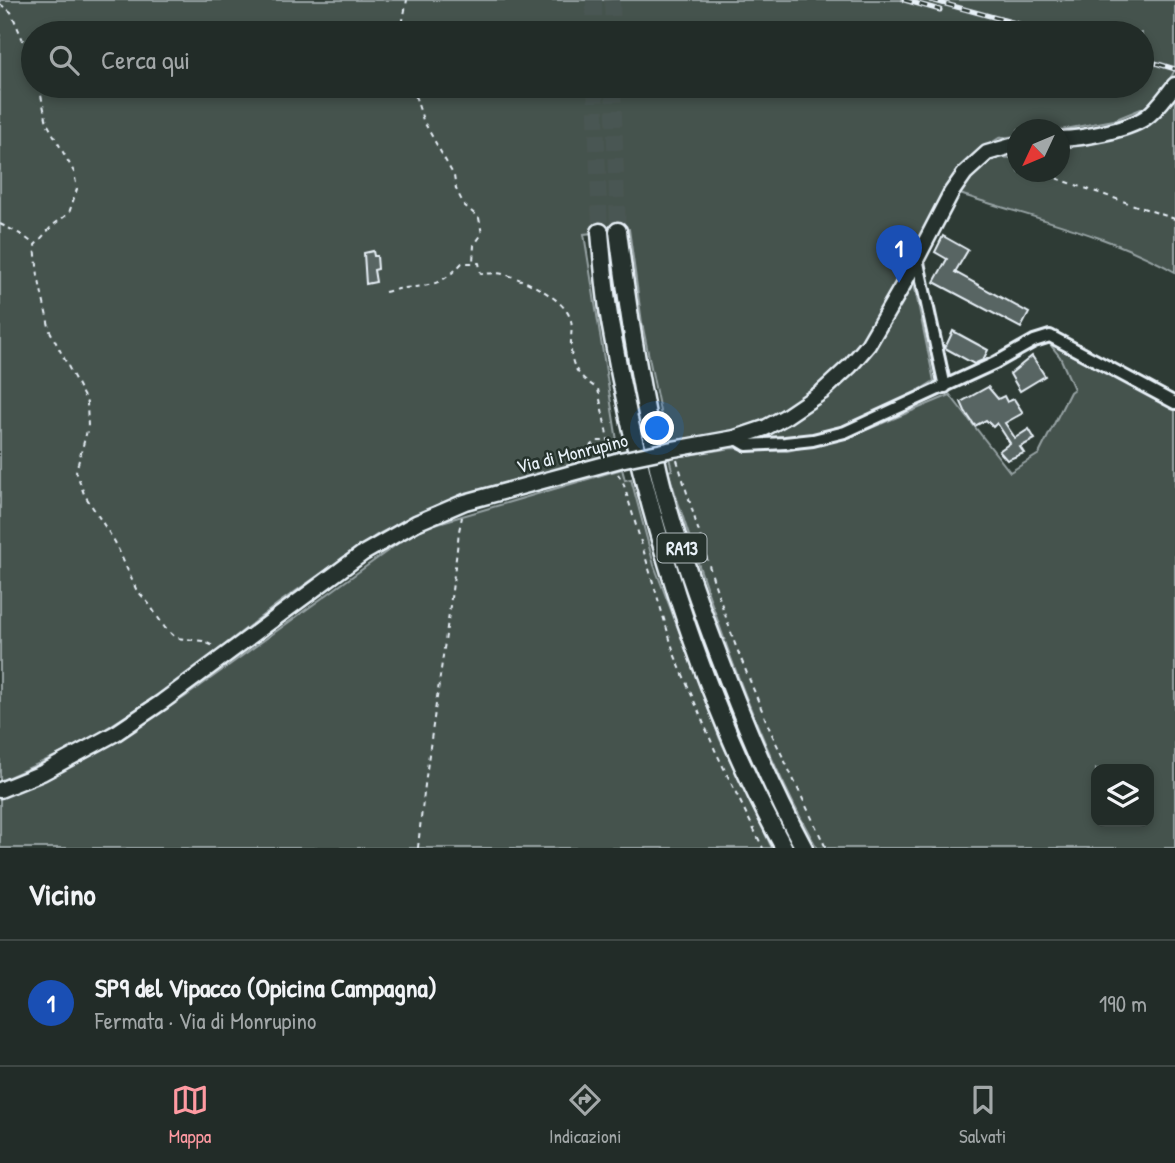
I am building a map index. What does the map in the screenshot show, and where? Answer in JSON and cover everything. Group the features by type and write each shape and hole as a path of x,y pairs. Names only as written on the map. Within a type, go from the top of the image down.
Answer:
{"highway":[{"name":"RA13","path":"618,231 629,321 659,472 669,507 721,663 785,814 804,848"},
{"name":"RA13","path":"600,232 610,325 634,442 652,511 707,677 738,752 784,848"}],"main road":[{"path":"1070,137 1107,131 1137,121 1160,104 1175,85"},
{"name":"Via di Monrupino","path":"0,790 65,762 116,733 362,554 416,523 465,502 612,462 735,438 785,418 822,392 868,345 951,192 965,173 986,153 1007,147"}],"street":[{"path":"917,258 944,387"},
{"path":"735,438 747,444 813,440 863,425 995,363 1034,341 1050,336 1175,403"}],"path":[{"path":"403,21 407,0"},
{"path":"0,4 10,12 21,32"},
{"path":"35,245 53,225 69,213 77,189 74,173 47,123 42,98"},
{"path":"416,98 424,120 454,176 456,189 464,205 480,218 482,234 471,253 473,263"},
{"path":"1067,182 1175,219"},
{"path":"0,224 35,245 38,276 50,331 87,403 88,427 76,471 84,494 115,542 136,589 165,628 176,638 203,641 229,652"},
{"path":"385,292 435,285 448,278 462,263 479,263 481,274 502,274 542,291 565,309 571,319 573,365 576,372 598,389 612,462 623,482 675,656 720,762 763,848"},
{"path":"560,476 584,450 597,441 609,441"},
{"path":"671,450 735,644 769,730 826,848"},
{"path":"418,848 425,774 465,502"}],"shaded area":[{"path":"0,0 1175,0 1175,70 1166,86 1146,107 1114,120 1070,128 1070,119 1007,119 1007,137 999,138 974,154 946,187 864,342 827,378 779,413 729,433 666,441 642,323 629,229 584,234 619,453 439,504 378,534 280,602 169,688 82,744 0,781"},
{"path":"1172,100 1175,101 1175,272 1097,237 960,194 975,171 991,157 1007,158 1007,182 1070,182 1070,145 1156,117"},
{"path":"912,274 934,381 887,410 814,438 748,440 827,392"},
{"path":"1049,343 1175,409 1175,848 817,848 772,758 733,664 668,471 672,470 669,458 732,448 787,451 847,438 950,395 1010,472 1039,454 1074,389 1060,357"},
{"path":"622,469 625,480 631,479 654,565 720,739 772,848 0,848 0,796 103,749 185,697 418,529"}],"building":[{"path":"943,236 968,250 955,272 1029,313 1021,328 934,282 947,259 935,252"},
{"path":"373,251 374,256 377,256 378,269 374,270 376,282 366,284 364,253"},
{"path":"953,331 988,350 983,360 974,364 945,348"},
{"path":"1032,356 1045,376 1020,391 1010,374"},
{"path":"988,387 998,399 1004,396 1007,402 1014,399 1023,413 1005,423 1015,438 1029,429 1035,439 1020,447 1024,453 1007,460 999,451 1010,443 997,423 993,427 986,420 975,426 961,402"}],"tunnel":[{"path":"594,0 594,21"},
{"path":"612,0 613,21"},
{"path":"595,98 600,232"},
{"path":"613,98 618,231"}],"railway":[{"path":"904,0 940,10"},
{"path":"931,0 1008,21"},
{"path":"1154,63 1175,69"}],"place":[{"name":"SP9 del Vipacco (Opicina Campagna)","path":"899,283"}]}
